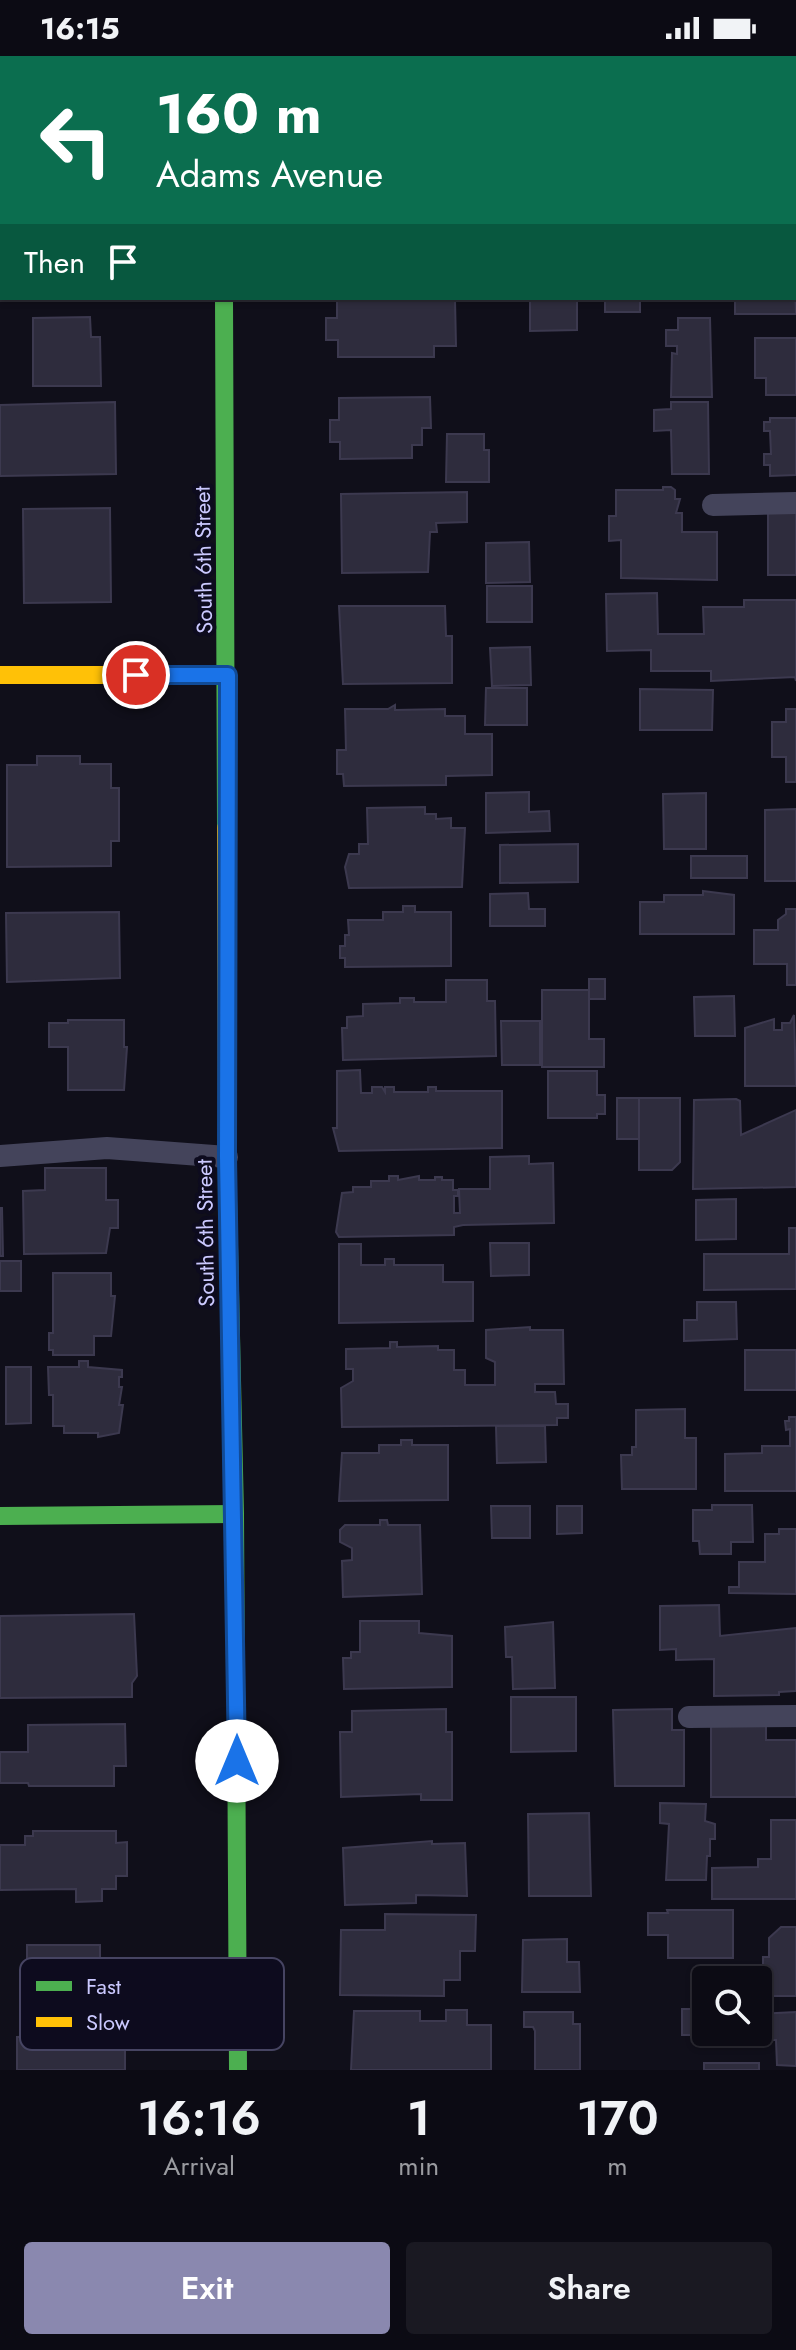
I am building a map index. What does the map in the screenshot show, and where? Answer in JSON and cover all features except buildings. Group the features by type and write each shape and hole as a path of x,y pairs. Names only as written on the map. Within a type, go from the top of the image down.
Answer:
{"street":[{"name":"South 6th Street","path":"224,300 228,675 227,1157 235,1514 237,1958"},
{"path":"0,675 228,675"},
{"path":"0,1516 235,1514"},
{"name":"South 6th Street","path":"238,2050 238,2070"}],"lane":[{"path":"713,505 796,503"},
{"path":"0,1156 107,1148 227,1157"},
{"path":"689,1717 796,1716"}],"traffic: fast":[{"path":"224,300 226,828"},
{"path":"227,1156 235,1514 237,1958"},
{"path":"0,1516 235,1514"},
{"path":"238,2050 238,2070"}],"traffic: slow":[{"path":"0,675 228,675"},
{"path":"226,828 227,1156"}],"route":[{"path":"136,675 228,675 227,1157 237,1761"}]}
